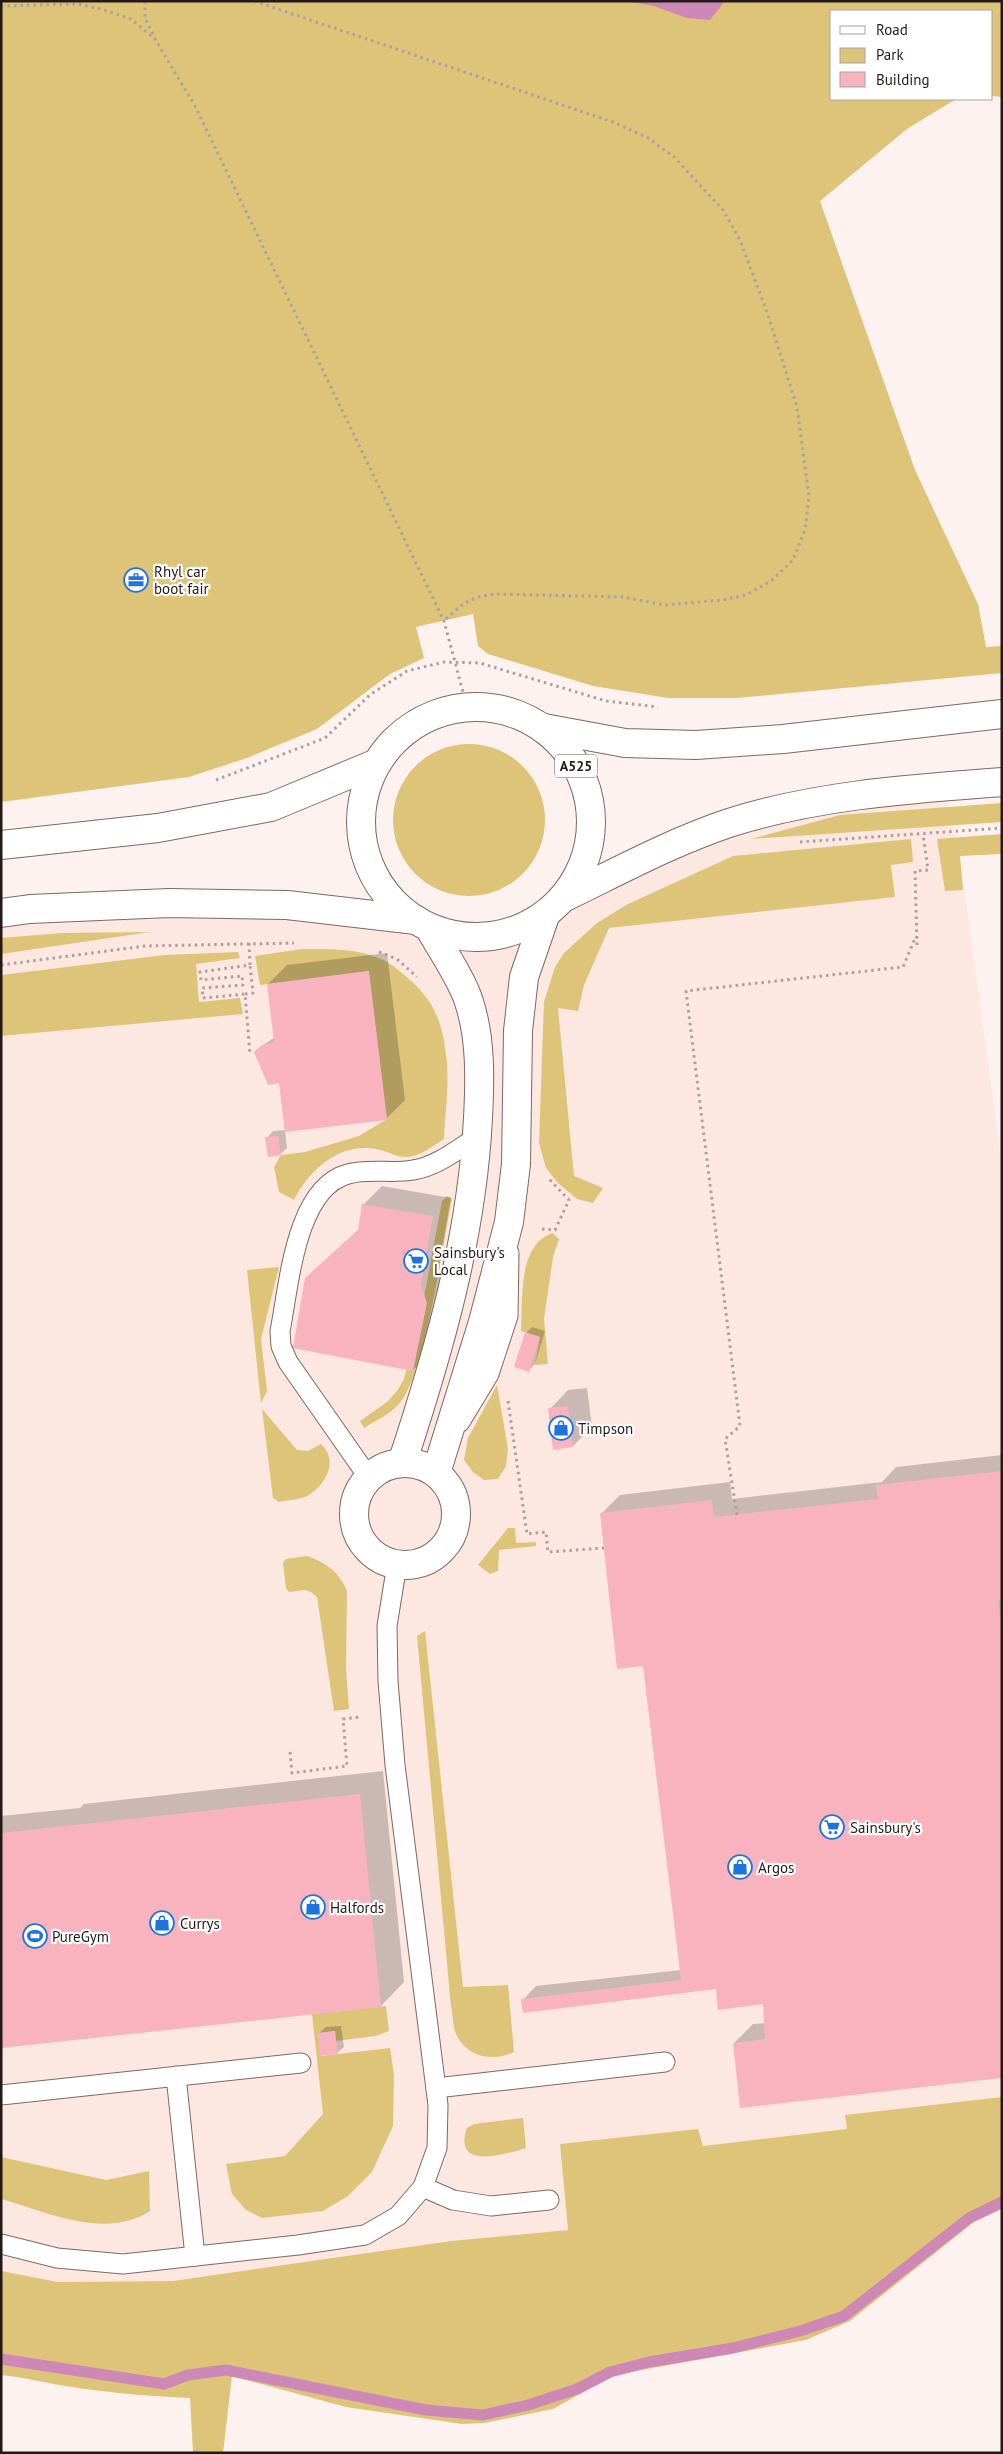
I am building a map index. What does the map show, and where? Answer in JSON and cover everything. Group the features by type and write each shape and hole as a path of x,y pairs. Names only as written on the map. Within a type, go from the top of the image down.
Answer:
{"main road":[{"name":"A525","path":"423,924 396,906 375,879 362,841 363,801 377,763 403,733 438,713 467,706 508,711 544,728 625,743 696,745 783,739 1002,714"},
{"name":"A525","path":"544,728 572,757 588,793 589,850 573,887 554,907"},
{"name":"A525","path":"1,845 158,828 271,807 377,763"},
{"name":"A525","path":"1,913 30,909 169,903 287,905 423,924 469,938 509,934 554,907 662,851 728,824 802,803 943,786 1002,782"},
{"path":"439,1461 420,1465 402,1463 384,1468 369,1478 359,1492 354,1509 356,1527 363,1544 371,1553 386,1562 404,1566 421,1563 437,1555 449,1541 456,1524 455,1502 439,1461 483,1322 509,1222 516,1164 518,1031 524,977 554,907"},
{"path":"402,1463 423,1397 454,1285 470,1210 481,1068 469,1001 423,924"}],"lane":[{"path":"369,1478 288,1362 280,1346 280,1331 300,1229 320,1193 334,1180 357,1173 414,1170 439,1161 477,1137"},
{"path":"1,2244 58,2258 123,2264 298,2245 365,2235 398,2216 423,2187 437,2148 438,2105 395,1765 391,1714 387,1626 397,1564"},
{"path":"436,2088 665,2062"},
{"path":"1,2094 301,2063"},
{"path":"176,2076 195,2256"},
{"path":"423,2187 453,2200 490,2206 549,2200"}],"path":[{"path":"145,1 145,18 155,39 195,106 444,621 467,706"},
{"path":"254,1 613,122 648,138 668,152 702,185 723,210 740,240 768,315 797,407 809,497 805,530 793,560 771,581 746,595 691,604 664,604 623,597 495,594 475,596 461,604 444,621"},
{"path":"1,6 78,4 131,19 155,39"},
{"path":"210,783 326,738 371,694 406,671 444,662 480,663 606,701 668,708"},
{"path":"793,843 1002,828"},
{"path":"917,945 915,872 928,870 923,834"},
{"path":"737,1515 726,1439 740,1426 686,991 903,967 916,936"},
{"path":"249,943 253,993 204,998 202,988 242,985 242,976 201,980 200,972 250,965"},
{"path":"1,965 145,946 303,943"},
{"path":"370,949 397,959 438,996 465,993"},
{"path":"245,994 250,1054"},
{"path":"290,1752 292,1773 347,1766 343,1719 391,1714"}],"shaded area":[{"path":"625,1 725,1 710,20 687,18 654,6"},
{"path":"943,786 960,856 1002,1166 1002,2097 846,2115 847,2129 703,2146 698,2130 560,2144 568,2230 451,2241 174,2281 1,2282 1,914 417,920 469,938 509,934 573,887 728,824"}],"green space":[{"path":"1,1 1002,1 1002,97 993,96 993,10 830,10 830,100 954,100 907,129 820,201 915,470 978,604 986,647 1002,646 1002,673 737,698 668,698 593,686 488,654 478,646 473,614 416,627 424,658 390,674 317,729 247,758 189,777 1,802"},
{"path":"469,744 484,745 498,749 523,766 540,791 544,805 544,835 540,849 523,874 498,891 484,895 469,896 454,895 440,891 415,874 398,849 394,835 393,820 394,805 398,791 415,766 440,749 454,745"},
{"path":"1002,803 1002,822 751,839 840,815"},
{"path":"1002,834 1002,854 960,856 963,890 945,891 937,839"},
{"path":"911,839 913,862 891,865 895,897 609,928 584,985 578,1011 558,1008 574,1176 603,1188 593,1203 577,1199 558,1183 546,1168 539,1143 544,1002 555,967 564,953 597,923 628,904 733,856"},
{"path":"150,932 1,954 1,938 62,933"},
{"path":"302,949 342,950 372,955 390,964 413,983 428,1000 442,1030 447,1065 447,1086 444,1139 426,1151 411,1157 366,1148 352,1149 340,1153 318,1168 294,1200 279,1192 274,1167 281,1155 305,1152 359,1136 387,1119 368,971 260,985 255,956"},
{"path":"238,952 240,958 196,964 199,1002 240,998 243,1014 1,1036 1,975 165,955"},
{"path":"447,1196 452,1198 432,1307 417,1367 408,1389 399,1404 364,1428 360,1421 387,1402 397,1391 404,1379 421,1313 442,1201"},
{"path":"553,1233 559,1239 553,1257 544,1319 548,1364 535,1365 540,1337 521,1331 524,1275 533,1249 541,1239"},
{"path":"279,1267 261,1339 267,1391 261,1403 247,1270"},
{"path":"497,1385 508,1449 506,1466 498,1479 484,1480 473,1472 464,1460 468,1438"},
{"path":"262,1409 297,1450 308,1451 321,1444 326,1450 329,1457 328,1472 320,1486 307,1496 279,1502 273,1498"},
{"path":"508,1528 515,1528 516,1543 536,1542 536,1546 499,1550 498,1571 490,1574 478,1565"},
{"path":"307,1556 320,1561 332,1569 347,1591 346,1668 349,1709 334,1711 317,1597 305,1590 289,1592 286,1588 283,1563 286,1559"},
{"path":"425,1631 463,1987 508,1985 514,2052 498,2057 481,2056 474,2053 461,2042 456,2034 451,2007 417,1636"},
{"path":"386,2006 389,2031 376,2036 336,2041 335,2031 318,2033 321,2056 390,2048 394,2075 393,2126 372,2172 348,2196 323,2211 262,2218 246,2210 232,2194 226,2164 285,2156 323,2114 312,2014"},
{"path":"1002,2097 1002,2209 974,2222 850,2321 806,2340 614,2375 553,2409 484,2423 462,2424 346,2407 232,2376 223,2453 193,2453 190,2398 97,2391 1,2375 1,2271 58,2282 173,2281 451,2241 568,2230 560,2144 698,2129 703,2146 847,2129 845,2115"},
{"path":"523,2118 526,2148 495,2156 474,2155 467,2150 464,2141 467,2128 474,2124"},
{"path":"1,2157 106,2180 149,2171 150,2211 133,2219 115,2223 96,2223 76,2221 1,2199"}],"building":[{"path":"369,971 387,1120 285,1132 279,1083 268,1085 254,1052 262,1045 274,1042 267,984"},
{"path":"278,1136 281,1155 268,1157 265,1137"},
{"path":"362,1204 433,1216 421,1285 427,1303 413,1371 293,1348 305,1278 358,1230"},
{"path":"525,1332 540,1337 529,1372 514,1367"},
{"name":"Timpson","path":"568,1406 573,1447 553,1450 548,1408"},
{"name":"Sainsbury's","path":"1002,1471 1002,1600 998,1600 1002,1633 1002,2078 740,2108 733,2043 765,2039 763,2004 718,2010 716,1989 523,2013 521,1999 681,1980 643,1666 617,1669 600,1513 712,1500 714,1517 878,1499 876,1485"},
{"path":"360,1794 381,2007 1,2048 1,1833"},
{"path":"335,2031 338,2054 320,2056 318,2033"}],"waterway":[{"path":"1,2359 164,2384 188,2375 226,2370 426,2410 483,2415 528,2405 577,2389 610,2372 649,2362 733,2348 800,2331 844,2316 969,2218 1002,2202"}],"place":[{"name":"Rhyl car boot fair","path":"136,580"},
{"name":"Sainsbury's Local","path":"416,1261"},
{"name":"Timpson","path":"561,1428"},
{"name":"Sainsbury's","path":"832,1827"},
{"name":"Argos","path":"740,1867"},
{"name":"Halfords","path":"313,1907"},
{"name":"Currys","path":"162,1923"},
{"name":"PureGym","path":"35,1936"}]}
